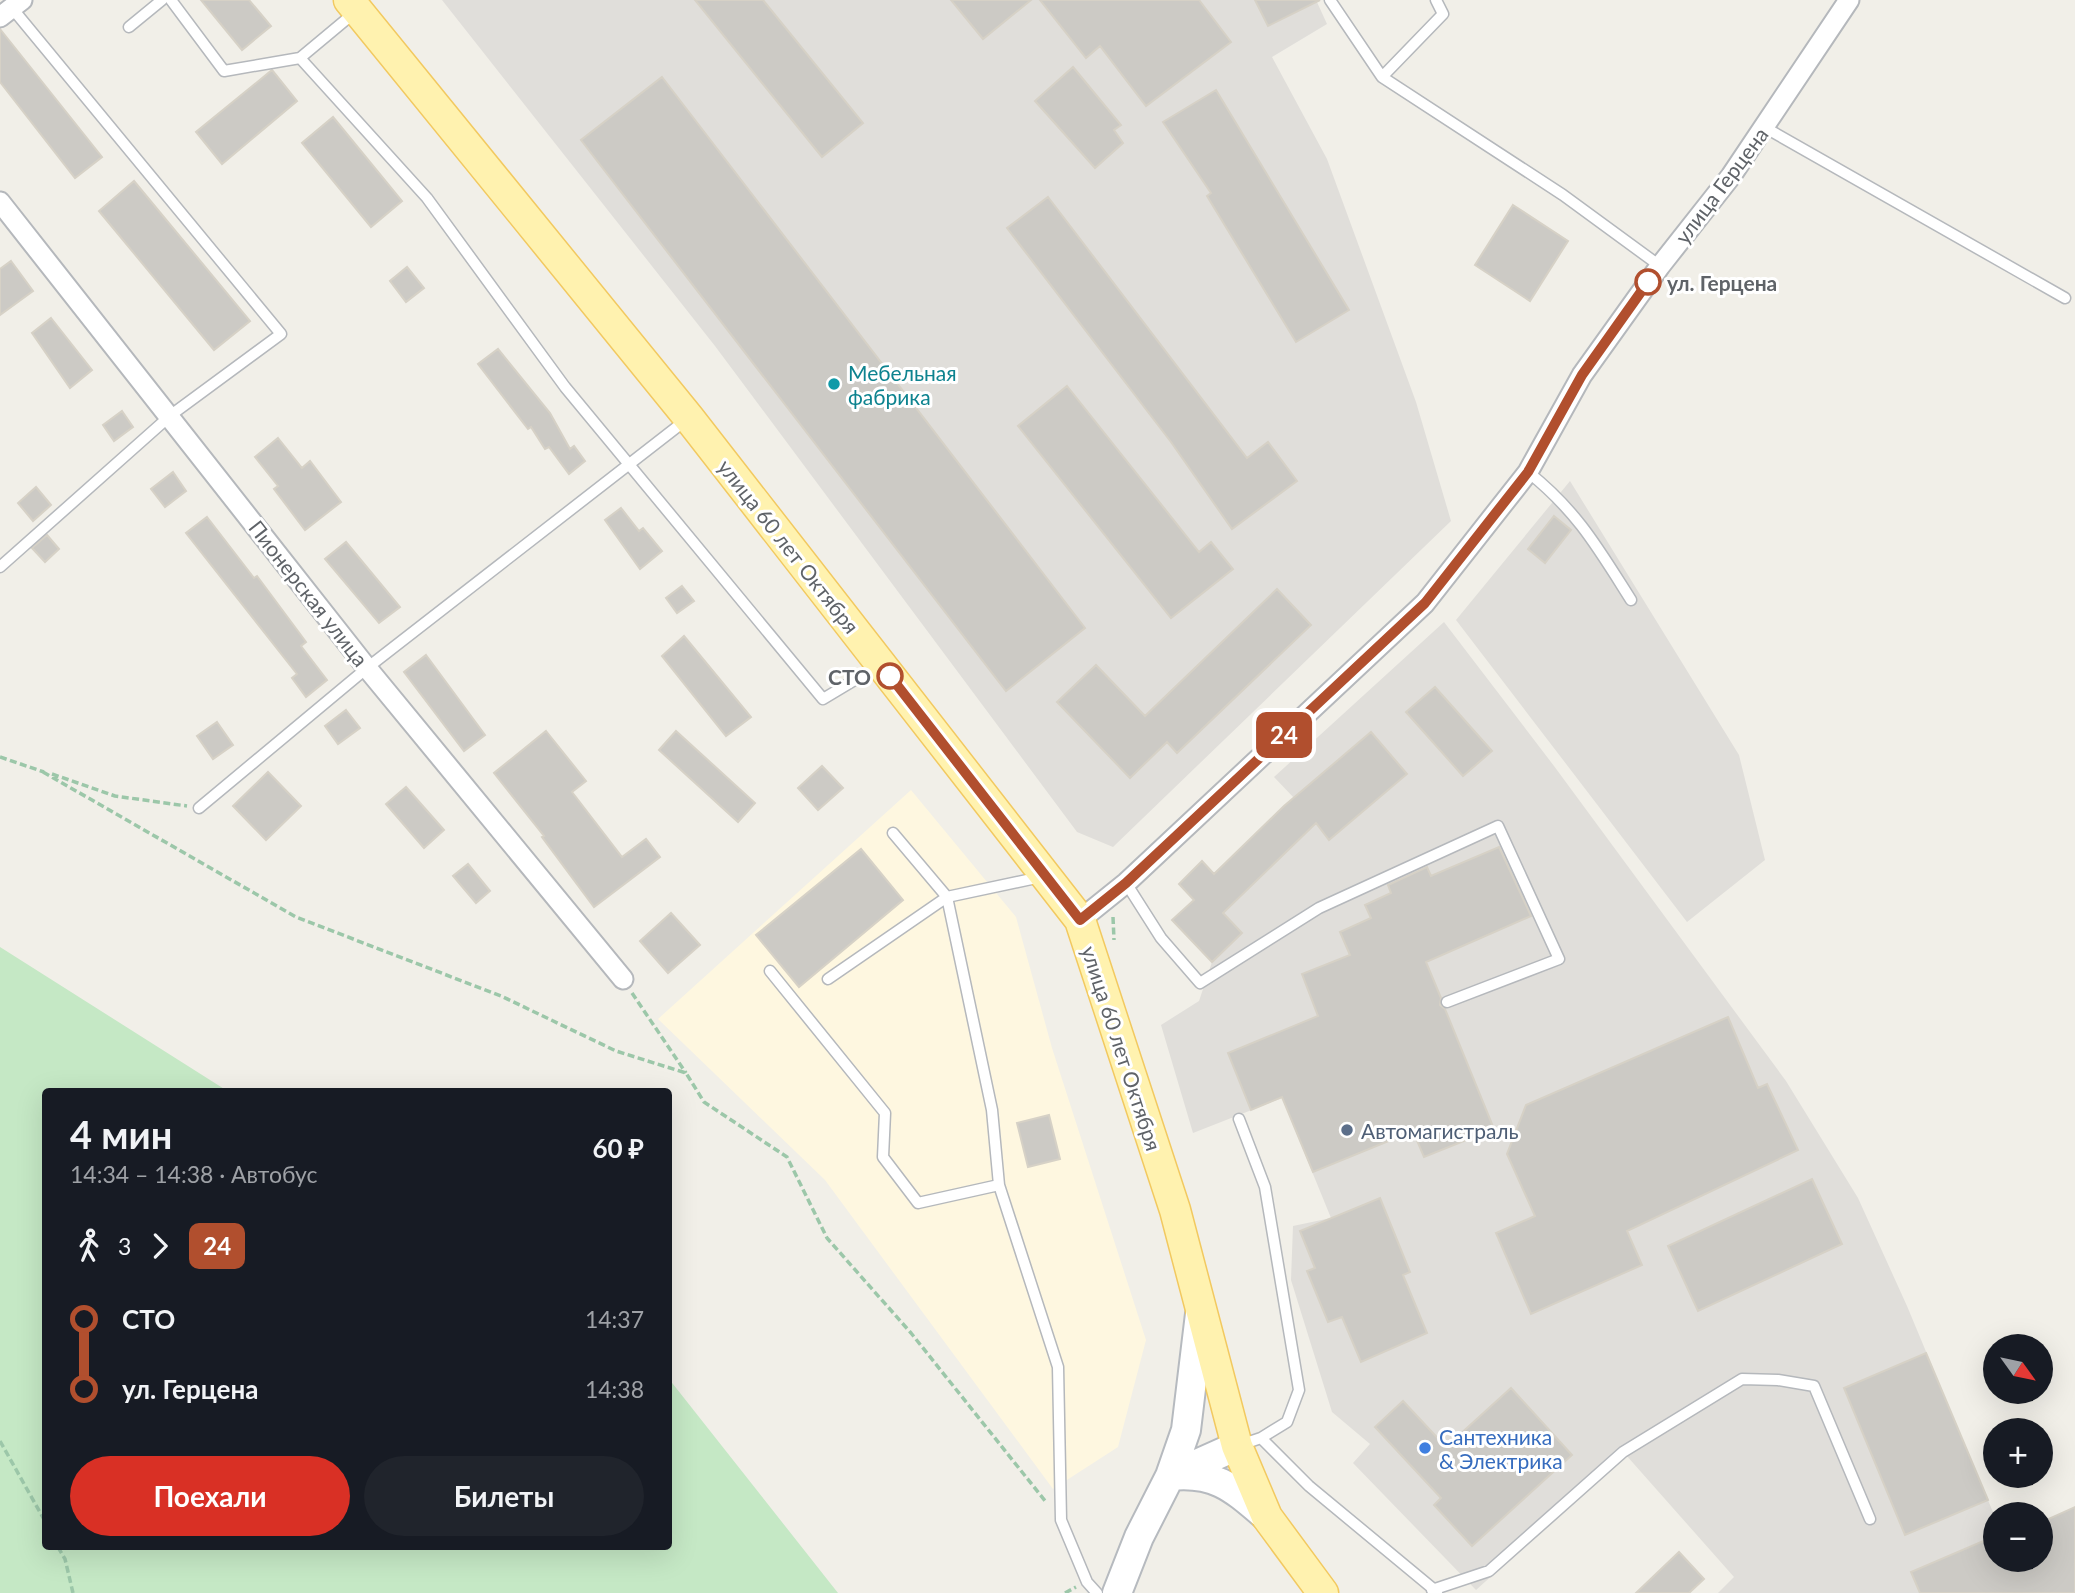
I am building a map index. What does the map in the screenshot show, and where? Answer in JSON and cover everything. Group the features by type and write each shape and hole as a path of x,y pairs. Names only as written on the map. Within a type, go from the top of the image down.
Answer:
{"main road":[{"name":"улица 60 лет Октября","path":"353,5 689,418 1080,920 1175,1210 1201,1309 1249,1442 1268,1517 1323,1593"}],"street":[{"name":"улица Герцена","path":"1080,920 1130,889 1425,603 1528,472 1582,375 1660,266 1731,176 1849,0"},
{"name":"Пионерская улица","path":"0,202 171,415 367,668 623,979"},
{"path":"1117,1593 1139,1537 1170,1476 1186,1430 1201,1309"},
{"path":"1170,1476 1249,1442"},
{"path":"1170,1476 1190,1474 1215,1478 1268,1517"}],"lane":[{"path":"129,27 162,0"},
{"path":"171,0 224,71 300,58 353,5"},
{"path":"1331,0 1381,77 1563,195 1660,266"},
{"path":"1381,77 1443,15 1436,0"},
{"path":"0,567 171,415 281,334 11,8"},
{"path":"300,58 427,198 565,387 823,699 881,664"},
{"path":"1764,127 2065,298"},
{"path":"199,808 367,668 689,418"},
{"path":"1528,472 1558,496 1582,523 1631,600"},
{"path":"1130,889 1161,938 1200,984 1319,908 1498,826 1559,959 1447,1002"},
{"path":"893,833 947,897 992,1110 999,1185 1058,1367 1061,1520 1087,1582 1097,1593"},
{"path":"828,979 947,897 1046,876"},
{"path":"770,971 885,1113 883,1157 918,1203 999,1185"},
{"path":"1239,1119 1265,1187 1299,1390 1287,1422 1249,1442 1309,1486 1436,1592 1489,1571 1623,1452 1742,1379 1778,1380 1814,1386 1870,1519"}],"path":[{"path":"0,757 115,796 199,808"},
{"path":"43,772 296,917 501,996 615,1051 686,1073"},
{"path":"1114,947 1112,915 1130,889"},
{"path":"623,979 704,1102 787,1157 827,1238 911,1333 1061,1520"},
{"path":"0,1441 42,1517"},
{"path":"60,1550 65,1559 73,1593"}],"shaded area":[{"path":"442,0 1316,0 1327,24 1272,57 1327,159 1416,402 1451,521 1113,847 1077,832 715,346"},
{"path":"1570,481 1739,755 1765,860 1687,922 1456,620"},
{"path":"1444,622 1554,766 1786,1081 1858,1198 1907,1306 1989,1502 1983,1502 1983,1572 2007,1572 2027,1593 1718,1593 1734,1577 1626,1455 1476,1590 1353,1463 1370,1444 1332,1412 1291,1280 1293,1226 1331,1218 1282,1098 1193,1133 1161,1025 1199,1001 1212,962 1172,920 1194,900 1179,884 1202,861 1214,873 1294,798 1274,777"},
{"path":"911,790 1016,917 1052,1048 1146,1340 1118,1447 1053,1489 825,1180 658,1019"}],"green space":[{"path":"0,947 223,1088 42,1088 42,1550 672,1550 672,1383 838,1593 0,1593"}],"building":[{"path":"201,0 249,0 271,26 242,50"},
{"path":"695,0 763,0 863,123 822,157"},
{"path":"951,0 1031,0 983,39"},
{"path":"1040,0 1199,0 1231,42 1146,106 1100,46 1086,58"},
{"path":"1255,0 1320,0 1268,26"},
{"path":"0,29 102,157 75,178 0,82"},
{"path":"1073,67 1121,125 1114,130 1123,143 1095,168 1035,101"},
{"path":"272,70 297,101 222,164 196,132"},
{"name":"Мебельная фабрика","path":"662,77 1085,628 1006,691 581,140"},
{"path":"1216,90 1349,310 1296,342 1207,196 1211,193 1163,122"},
{"path":"333,117 402,201 371,227 302,143"},
{"path":"134,181 250,321 214,350 99,211"},
{"path":"1048,197 1247,458 1268,442 1297,481 1232,529 1171,442 1007,228"},
{"path":"1513,205 1568,241 1530,301 1475,265"},
{"path":"11,261 33,291 0,315 0,269"},
{"path":"407,267 424,288 406,302 390,281"},
{"path":"51,318 92,370 70,388 32,333"},
{"path":"498,349 550,413 570,449 574,446 585,461 569,474 549,447 545,449 531,427 528,429 478,364"},
{"path":"1067,386 1199,552 1211,542 1233,569 1171,618 1018,426"},
{"path":"122,411 133,427 114,441 103,425"},
{"path":"278,438 302,468 310,461 341,502 305,530 274,489 278,486 255,457"},
{"path":"173,472 186,491 165,507 151,489"},
{"path":"36,487 51,505 33,521 18,503"},
{"path":"621,508 639,531 643,528 662,551 640,569 605,520"},
{"path":"1554,516 1571,530 1545,563 1528,549"},
{"path":"207,517 254,578 257,576 306,642 301,646 327,680 306,697 292,678 297,674 186,533"},
{"path":"47,535 59,549 45,562 32,548"},
{"path":"346,542 400,607 379,623 325,559"},
{"path":"682,586 694,601 677,613 666,598"},
{"path":"1277,589 1311,625 1177,753 1167,742 1130,778 1057,702 1096,665 1145,716"},
{"path":"684,636 751,717 726,736 662,656"},
{"path":"426,655 485,735 464,751 404,672"},
{"path":"1435,687 1492,751 1463,776 1406,712"},
{"path":"346,710 360,728 338,744 325,726"},
{"path":"217,722 233,745 213,759 197,736"},
{"path":"546,731 586,781 572,792 622,857 646,839 660,857 594,907 542,837 544,836 494,773"},
{"path":"676,731 755,803 738,822 659,750"},
{"path":"1371,732 1407,774 1329,840 1316,823 1223,913 1242,933 1212,962 1172,920 1194,900 1179,884 1202,861 1214,874 1284,806"},
{"path":"822,766 843,788 818,810 798,788"},
{"path":"268,772 301,806 266,840 233,806"},
{"path":"406,787 444,830 424,848 386,804"},
{"path":"1499,847 1531,916 1426,962 1441,998 1440,1005 1445,1009 1494,1129 1424,1157 1413,1131 1313,1172 1282,1097 1251,1110 1228,1053 1318,1016 1302,974 1350,955 1340,932 1371,918 1365,905 1391,893 1388,885 1427,867 1431,876"},
{"path":"861,849 903,900 799,987 756,935"},
{"path":"468,864 490,891 476,903 453,876"},
{"path":"671,913 700,945 668,973 640,941"},
{"path":"1728,1017 1758,1088 1767,1084 1798,1150 1627,1231 1642,1265 1531,1314 1496,1233 1535,1216 1507,1154 1526,1105"},
{"path":"1049,1115 1060,1159 1028,1167 1017,1123"},
{"path":"1812,1179 1842,1244 1698,1311 1668,1246"},
{"path":"1380,1198 1410,1272 1403,1275 1427,1333 1361,1362 1342,1317 1328,1322 1307,1271 1315,1268 1300,1231"},
{"path":"1926,1353 1988,1500 1905,1535 1844,1388"},
{"path":"1511,1388 1572,1455 1472,1546 1434,1505 1441,1498 1375,1427 1403,1401 1446,1447"},
{"path":"2075,1507 2075,1593 1920,1593 1911,1572 1983,1541 1983,1572 2053,1572 2053,1517"},
{"path":"1679,1552 1704,1579 1689,1593 1636,1593"}],"bus line":[{"name":"24","path":"890,676 1080,920 1126,883 1425,603 1528,472 1582,375 1648,282"}],"place":[{"name":"ул. Герцена","path":"1648,282"},
{"name":"Мебельная фабрика","path":"834,384"},
{"name":"СТО","path":"890,676"},
{"name":"Автомагистраль","path":"1347,1130"},
{"name":"Сантехника & Электрика","path":"1425,1448"}]}
